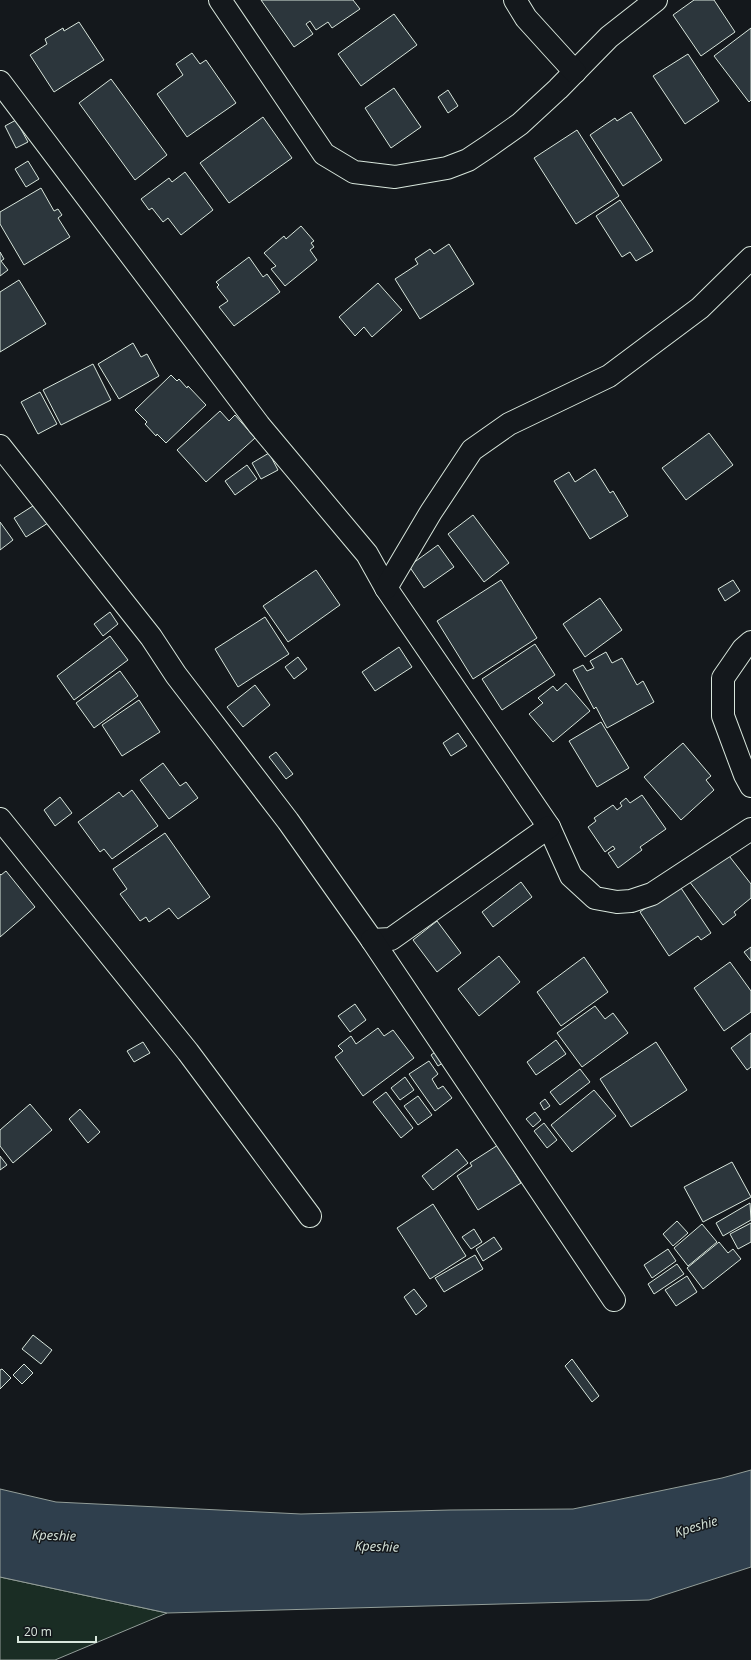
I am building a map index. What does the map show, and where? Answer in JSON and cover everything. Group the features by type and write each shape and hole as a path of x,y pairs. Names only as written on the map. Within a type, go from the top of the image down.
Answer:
{"street":[{"path":"220,0 324,154 354,172 395,178 447,168 468,160 520,124 575,72 609,37 656,0"},
{"path":"515,0 526,18 575,72"},
{"path":"0,82 259,425 367,554 386,588 549,827 571,876 595,898 617,902 631,901 652,894 751,829"},
{"path":"386,588 431,512 472,450 509,424 609,376 700,308 751,258"},
{"path":"0,446 150,637 176,675 288,821 372,940 614,1300"},
{"path":"751,642 743,649 723,678 723,716 745,775 751,786"},
{"path":"0,819 188,1052 310,1216"},
{"path":"372,940 391,939 549,827"}],"green space":[{"path":"0,1577 167,1613 55,1660 0,1660"}],"water":[{"name":"Kpeshie","path":"751,1470 751,1567 649,1600 167,1613 0,1577 0,1489 56,1502 301,1514 450,1510 573,1509 722,1478"}],"building":[{"path":"261,0 353,0 360,9 332,28 328,22 316,30 310,21 306,24 313,34 294,47"},
{"path":"694,0 714,0 735,32 701,56 673,15"},
{"path":"394,14 417,45 361,86 338,54"},
{"path":"79,22 104,60 54,92 30,55 47,44 45,39 63,28 64,31"},
{"path":"751,28 751,100 749,102 714,56"},
{"path":"192,53 200,64 206,60 236,103 187,137 157,94 183,75 176,64"},
{"path":"688,54 719,101 685,124 653,76"},
{"path":"111,79 167,155 135,180 79,103"},
{"path":"394,88 421,127 391,148 365,108"},
{"path":"448,90 458,106 448,113 438,97"},
{"path":"631,112 662,160 623,186 590,135 615,118 617,121"},
{"path":"263,117 292,158 229,203 200,163"},
{"path":"16,120 28,142 16,148 5,126"},
{"path":"577,130 619,196 576,224 534,158"},
{"path":"28,161 39,179 26,187 15,169"},
{"path":"185,172 213,210 181,235 168,218 163,222 152,208 149,210 141,199 169,178 172,182"},
{"path":"41,188 54,211 58,209 62,215 58,218 70,237 24,265 0,224 0,212"},
{"path":"620,200 653,251 636,261 630,252 622,257 596,216"},
{"path":"301,226 314,241 311,243 314,247 310,250 317,260 285,286 271,269 276,266 264,253 284,236 286,239"},
{"path":"449,244 474,284 420,319 395,279 418,264 415,259 430,249 434,254"},
{"path":"0,252 4,259 1,261 8,270 0,276"},
{"path":"249,257 263,277 267,274 280,292 234,326 219,307 228,301 217,287 219,285 216,282"},
{"path":"19,280 46,324 0,352 0,292"},
{"path":"378,283 402,310 372,337 364,327 355,336 339,317"},
{"path":"133,343 141,357 147,354 159,376 119,399 98,364"},
{"path":"93,364 111,400 61,425 43,390"},
{"path":"171,375 177,381 179,379 187,388 188,386 206,405 166,443 157,434 156,436 145,424 147,422 135,410"},
{"path":"40,392 57,424 38,434 21,402"},
{"path":"220,411 229,421 235,415 255,438 206,482 177,450"},
{"path":"709,433 733,465 686,500 662,468"},
{"path":"269,453 278,470 261,479 252,463"},
{"path":"247,465 257,479 235,495 225,481"},
{"path":"595,469 610,493 613,491 628,516 590,539 554,481 569,472 575,482"},
{"path":"36,504 48,523 26,537 14,518"},
{"path":"473,515 509,563 484,582 448,534"},
{"path":"0,522 13,540 0,550"},
{"path":"438,545 454,567 424,588 409,566"},
{"path":"316,570 340,605 288,642 263,606"},
{"path":"501,580 537,638 473,679 437,621"},
{"path":"733,580 740,591 725,601 718,589"},
{"path":"600,598 622,630 585,657 563,624"},
{"path":"110,612 118,624 103,636 94,624"},
{"path":"265,617 289,654 238,687 215,649"},
{"path":"110,636 128,660 74,700 57,676"},
{"path":"535,644 555,675 502,710 482,679"},
{"path":"399,647 412,667 375,691 362,672"},
{"path":"606,652 612,663 622,658 637,685 643,681 654,702 607,728 596,707 594,709 573,670 583,665 587,671 594,668 590,661"},
{"path":"298,657 307,669 294,679 285,667"},
{"path":"120,671 138,696 94,728 76,703"},
{"path":"566,683 590,711 553,742 529,714 543,703 538,698 553,686 557,691"},
{"path":"255,685 270,705 243,727 227,707"},
{"path":"139,700 160,732 122,756 102,725"},
{"path":"601,722 629,768 597,787 569,741"},
{"path":"458,733 467,746 451,756 443,743"},
{"path":"683,743 711,776 706,780 714,790 681,820 644,777"},
{"path":"276,752 293,774 286,779 269,757"},
{"path":"163,763 180,786 186,782 198,798 169,819 140,780"},
{"path":"132,790 158,826 112,859 104,849 100,852 78,822 119,792 123,797"},
{"path":"642,795 666,829 640,847 642,850 618,868 608,853 615,849 613,846 605,852 588,827 596,821 594,818 613,805 617,810 622,806 620,803 626,798 630,803"},
{"path":"60,797 72,813 55,826 44,810"},
{"path":"165,833 210,897 178,919 169,908 149,922 146,917 140,921 120,894 127,889 113,869"},
{"path":"726,852 751,884 751,898 734,912 736,915 723,925 689,881"},
{"path":"6,871 35,907 0,937 0,874 1,875"},
{"path":"521,882 532,897 493,927 482,912"},
{"path":"679,885 711,933 701,940 698,936 669,956 640,912"},
{"path":"437,921 461,953 437,972 413,940"},
{"path":"751,947 751,961 744,952"},
{"path":"499,956 520,982 479,1016 458,989"},
{"path":"584,957 608,992 561,1026 537,992"},
{"path":"730,962 751,991 751,1012 724,1031 694,988"},
{"path":"355,1004 366,1020 350,1032 338,1016"},
{"path":"595,1006 605,1019 613,1013 628,1033 582,1067 557,1033"},
{"path":"378,1028 384,1036 393,1030 414,1058 363,1096 335,1057 343,1051 338,1046 351,1036 356,1044"},
{"path":"751,1033 751,1067 747,1070 731,1048"},
{"path":"556,1040 566,1054 536,1075 527,1062"},
{"path":"143,1042 150,1053 134,1062 127,1051"},
{"path":"656,1042 687,1090 631,1127 600,1079"},
{"path":"438,1050 446,1061 438,1066 431,1055"},
{"path":"429,1061 438,1074 432,1079 438,1089 443,1086 452,1098 435,1111 409,1074"},
{"path":"580,1069 590,1082 560,1105 550,1092"},
{"path":"405,1077 414,1090 400,1100 391,1088"},
{"path":"594,1090 616,1116 572,1152 551,1125"},
{"path":"386,1092 413,1128 401,1138 373,1102"},
{"path":"418,1096 432,1115 418,1125 404,1106"},
{"path":"545,1099 550,1106 544,1110 540,1103"},
{"path":"30,1104 52,1130 13,1163 0,1146 0,1130"},
{"path":"80,1109 100,1132 88,1143 69,1119"},
{"path":"535,1112 541,1120 533,1127 526,1119"},
{"path":"544,1123 557,1140 547,1148 534,1131"},
{"path":"498,1145 521,1183 478,1210 457,1176 472,1166 470,1163"},
{"path":"457,1149 468,1163 433,1190 422,1176"},
{"path":"0,1156 7,1165 0,1170"},
{"path":"732,1162 751,1197 703,1222 684,1187"},
{"path":"750,1203 751,1220 723,1236 716,1223"},
{"path":"433,1204 466,1256 430,1279 397,1228"},
{"path":"677,1221 688,1233 673,1246 663,1234"},
{"path":"751,1223 751,1242 738,1249 730,1234"},
{"path":"702,1224 717,1242 688,1266 674,1248"},
{"path":"474,1229 482,1242 471,1249 462,1237"},
{"path":"494,1237 502,1249 483,1261 476,1249"},
{"path":"719,1242 728,1253 733,1249 741,1259 703,1289 687,1268"},
{"path":"668,1249 676,1261 652,1278 644,1265"},
{"path":"475,1255 483,1269 444,1292 435,1278"},
{"path":"677,1264 684,1274 654,1294 648,1284"},
{"path":"687,1276 697,1292 676,1306 665,1290"},
{"path":"414,1289 427,1306 416,1315 404,1297"},
{"path":"33,1335 52,1350 41,1364 22,1349"},
{"path":"572,1359 599,1396 592,1402 565,1366"},
{"path":"24,1364 33,1373 22,1384 13,1375"},
{"path":"2,1369 11,1378 0,1389 0,1370"}]}
